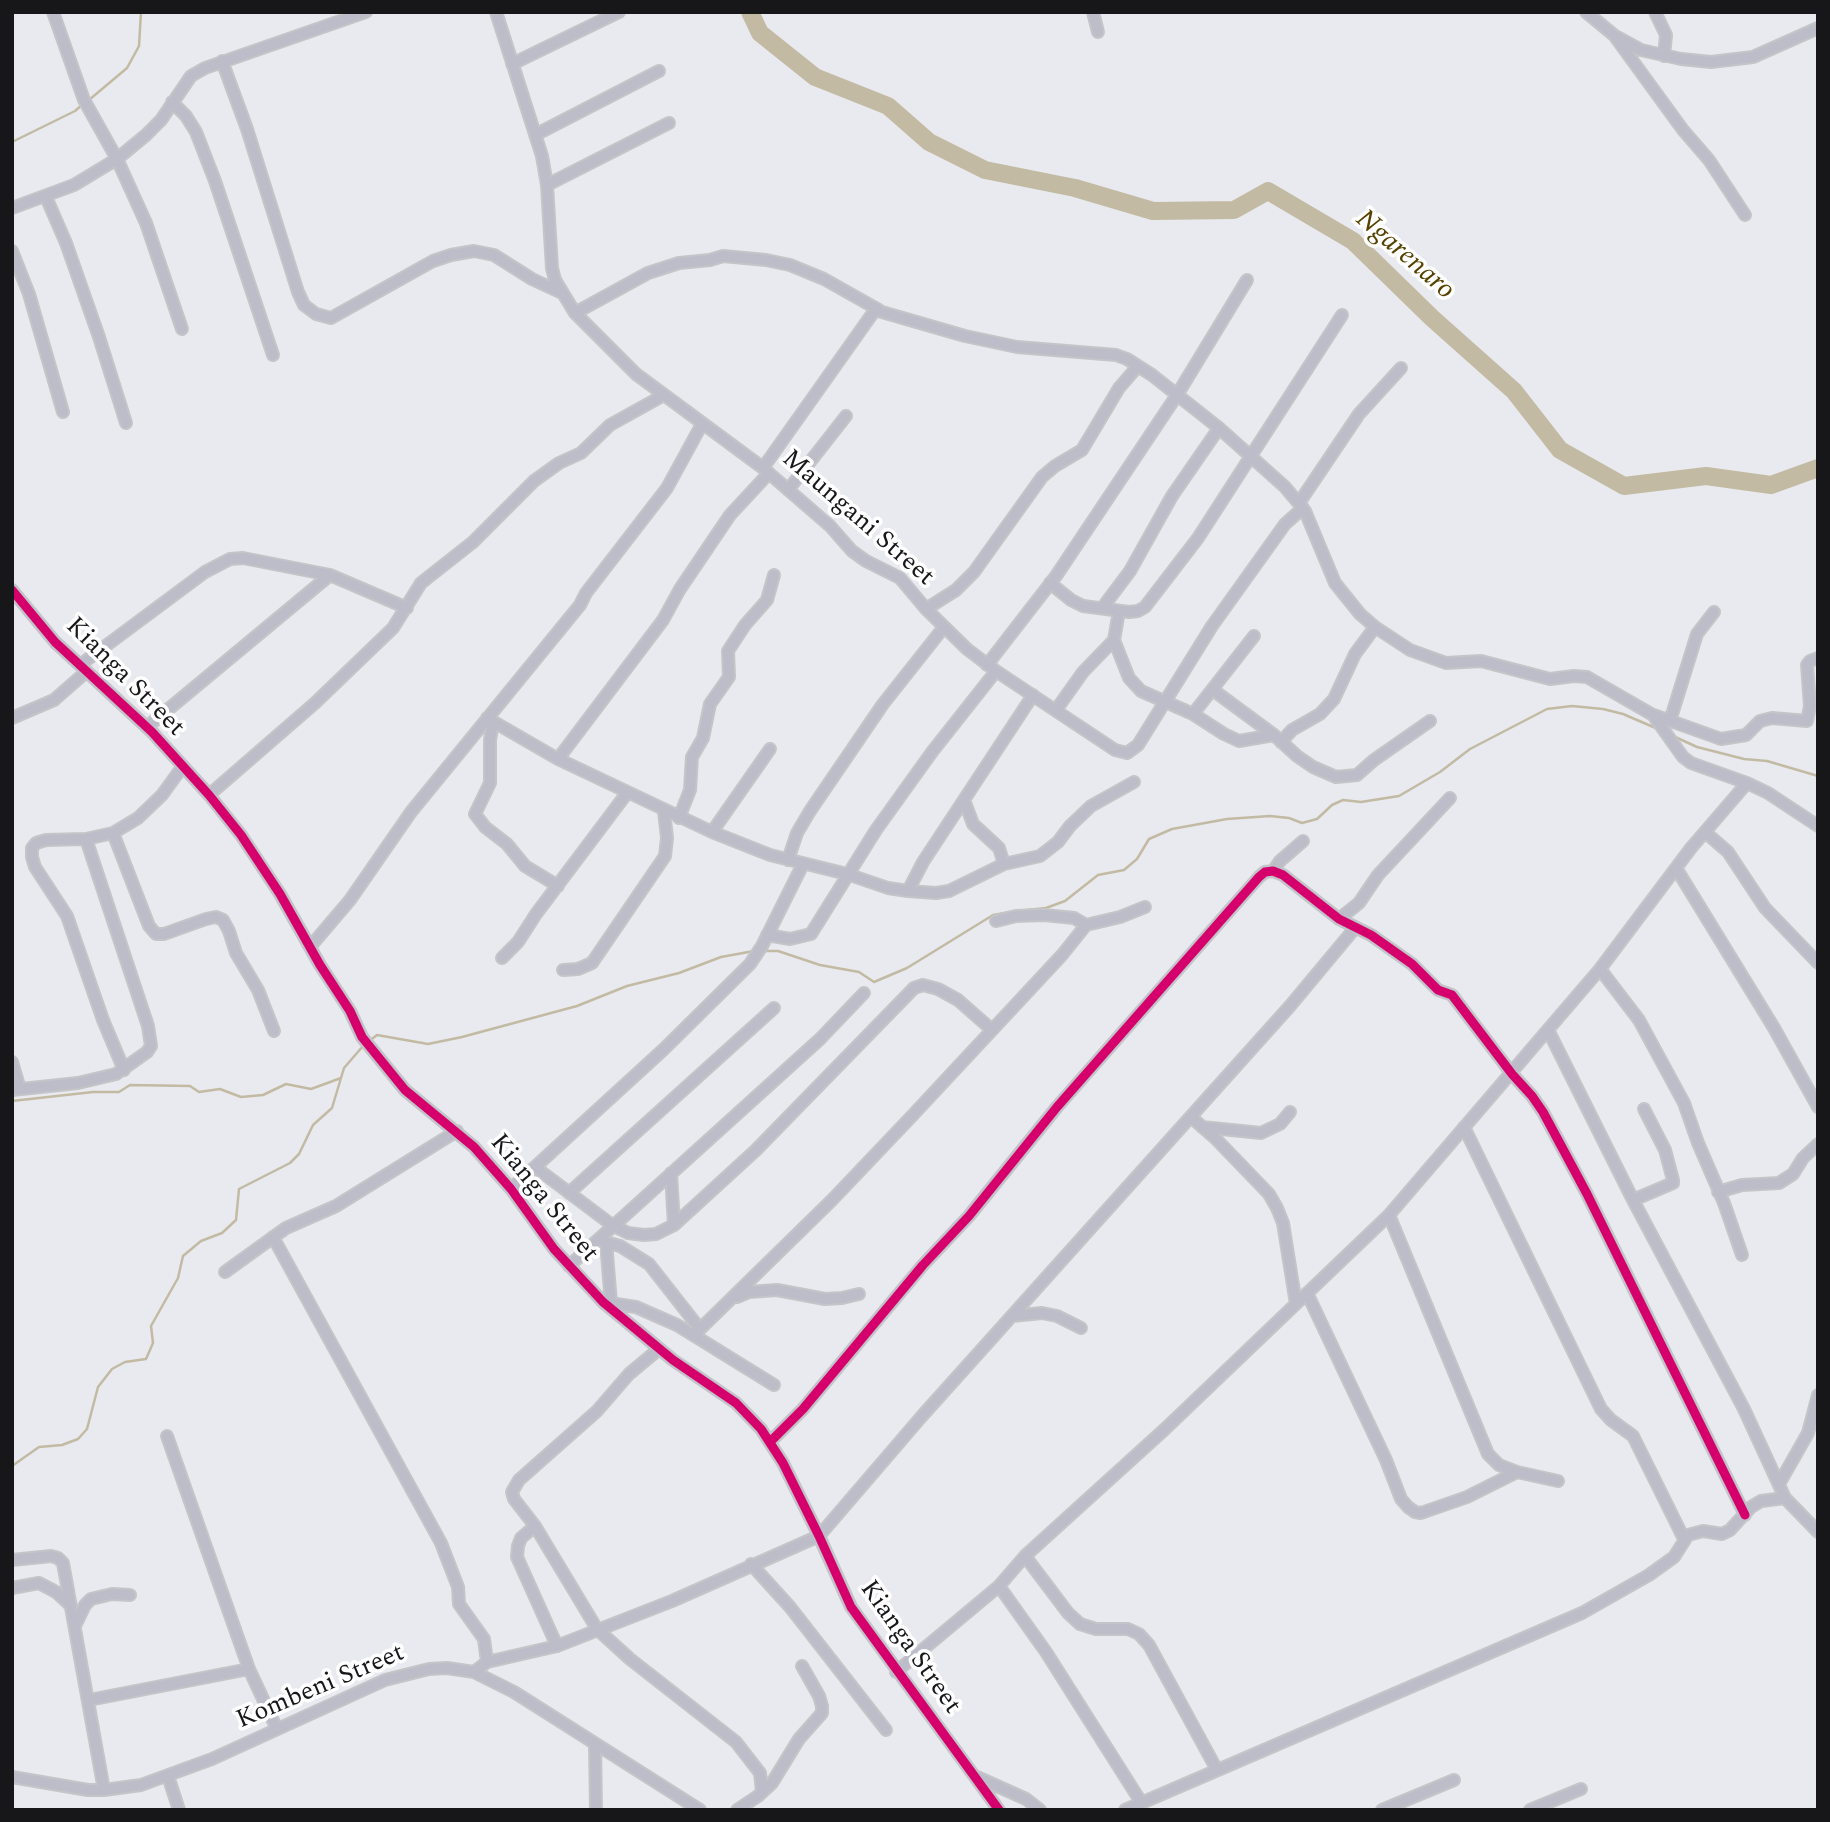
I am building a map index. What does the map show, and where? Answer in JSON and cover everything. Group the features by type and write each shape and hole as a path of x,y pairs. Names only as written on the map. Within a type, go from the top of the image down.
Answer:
{"street":[{"path":"53,12 79,89 117,159 146,223 182,329"},
{"path":"12,208 46,197 95,174 117,159 161,120 191,76 222,61 366,12"},
{"name":"Maungani Street","path":"496,12 542,156 547,185 552,268 562,293 575,313 636,374 766,470 830,526 852,551 900,578 944,627 992,668 1115,750 1127,753 1138,745 1212,626 1301,506 1359,414 1401,368"},
{"path":"512,64 619,12"},
{"path":"1093,12 1098,32"},
{"path":"1586,12 1615,36 1642,50 1664,56 1711,62 1753,57 1818,29"},
{"path":"1655,12 1667,35 1664,56"},
{"path":"1615,36 1709,160 1745,215"},
{"path":"222,61 247,130 298,292 304,305 316,314 331,318 433,261 474,250 494,255 532,279 562,293"},
{"path":"536,135 659,71"},
{"path":"172,102 186,116 196,132 273,355"},
{"path":"547,185 669,123"},
{"path":"46,197 66,243 126,423"},
{"path":"12,251 29,294 63,412"},
{"path":"575,313 648,273 679,263 723,256 790,265 824,279 879,310 998,343 1038,350 1116,355 1138,366 1177,395 1285,486 1301,506 1335,583 1360,614 1410,650 1446,663 1481,661 1550,679 1587,677 1653,715 1721,739 1746,735 1760,722 1772,718 1807,721 1810,706 1807,665 1818,658"},
{"path":"767,935 790,939 811,934 847,874 1051,583 1177,395 1247,281"},
{"path":"558,759 663,620 680,589 730,515 766,470 872,313 879,310"},
{"path":"1051,583 1071,600 1083,606 1119,611 1138,611 1145,607 1198,538 1342,315"},
{"path":"926,609 956,590 974,572 1042,477 1082,450 1119,388 1138,366"},
{"path":"209,795 315,703 393,628 421,583 473,542 534,481 559,463 581,453 610,425 664,395"},
{"path":"788,490 846,416"},
{"path":"310,947 350,900 411,812 490,720 580,605 586,593 667,488 702,424"},
{"path":"1103,607 1130,571 1172,496 1219,428"},
{"path":"12,719 54,700 83,668 221,562 243,558 330,575 407,608"},
{"path":"147,727 330,575"},
{"path":"679,818 691,790 692,757 704,738 710,704 729,677 728,651 745,625 767,600 774,575"},
{"name":"Kianga Street","path":"12,590 55,642 147,727 209,795 241,835 280,894 350,1011 362,1037 405,1090 474,1147 511,1189 554,1249 607,1303 659,1349 736,1402 761,1429 783,1463 820,1536 850,1607 999,1810"},
{"path":"1119,611 1114,640 1135,687 1193,714 1239,741 1277,738 1320,714 1334,699 1355,654 1375,627"},
{"path":"1670,721 1697,634 1714,611"},
{"path":"788,860 797,833 810,811 883,704 944,627"},
{"path":"1193,714 1254,636"},
{"path":"1056,710 1083,673 1114,640"},
{"path":"1213,690 1313,767 1336,777 1350,778 1357,775 1430,721"},
{"path":"908,891 923,862 1033,695"},
{"path":"1653,715 1683,757 1691,763 1768,793 1818,826"},
{"path":"490,720 558,759 712,832 770,855 847,874 888,888 908,891 949,891 1004,864 1040,856 1058,842 1091,806 1134,782"},
{"path":"490,720 490,783 475,814 485,827 508,844 525,866 558,886"},
{"path":"712,832 770,749"},
{"path":"124,1070 103,1020 67,916 35,867 32,848 36,844 54,840 86,839 113,833 138,818 162,795 183,766"},
{"path":"896,1672 999,1586 1025,1556 1165,1429 1389,1215 1600,969 1676,868 1747,783"},
{"path":"502,958 518,942 627,793"},
{"path":"1339,919 1359,903 1378,875 1450,798"},
{"path":"964,800 973,824 999,848 1004,864"},
{"path":"563,970 578,969 592,963 665,856 667,838 664,811"},
{"path":"1705,832 1728,852 1765,908 1818,963"},
{"path":"113,833 149,926 156,934 164,934 206,919 216,917 223,920 236,953 258,990 274,1031"},
{"path":"12,1062 16,1089 78,1083 107,1077 124,1070 151,1046 86,839"},
{"path":"770,1442 803,1409 1057,1107 1259,877 1273,870 1303,841"},
{"path":"511,1189 750,964 803,864"},
{"path":"1676,868 1774,1028 1818,1107"},
{"path":"1273,870 1339,919 1371,935 1412,964 1438,990 1452,995 1543,1112 1587,1194 1745,1515"},
{"path":"697,1332 894,1136 1062,955 1086,925 1120,917 1144,907"},
{"path":"996,921 1016,916 1045,915 1074,918 1086,925"},
{"path":"474,1672 487,1662 557,1646 672,1601 751,1564 820,1536 922,1416 1290,1006 1355,928"},
{"path":"1600,969 1639,1020 1684,1103 1742,1255"},
{"path":"535,1167 612,1225 628,1233 644,1236 656,1234 674,1225 756,1150 914,988 923,985 938,989 958,1000 991,1029"},
{"path":"569,1266 602,1241 612,1225 820,1039 864,993"},
{"path":"569,1193 774,1008"},
{"path":"1548,1030 1633,1200 1727,1375 1785,1498 1818,1532"},
{"path":"1633,1200 1674,1180 1665,1150 1644,1109"},
{"path":"1202,1127 1261,1133 1280,1124 1290,1112"},
{"path":"1191,1117 1269,1194 1277,1208 1283,1223 1296,1304"},
{"path":"1464,1127 1601,1409 1633,1436 1684,1539"},
{"path":"225,1272 286,1228 336,1206 457,1131"},
{"path":"1718,1192 1742,1185 1779,1183 1793,1174 1803,1158 1818,1144"},
{"path":"671,1173 674,1225"},
{"path":"1389,1215 1488,1454 1499,1465 1517,1472 1558,1481"},
{"path":"273,1237 441,1543 458,1587 460,1604 484,1639 487,1662"},
{"path":"602,1241 635,1254 649,1264 697,1332"},
{"path":"602,1241 607,1303 636,1307 697,1332 774,1385"},
{"path":"731,1300 748,1292 769,1290 825,1299 859,1294"},
{"path":"1307,1293 1386,1460 1401,1499 1408,1507 1421,1513 1467,1497 1517,1472"},
{"path":"1012,1316 1042,1313 1057,1316 1081,1328"},
{"path":"659,1349 629,1374 597,1411 514,1486 512,1492 597,1629 736,1742 760,1773 762,1792"},
{"path":"1779,1484 1808,1433 1818,1395"},
{"path":"167,1436 249,1669 277,1729"},
{"path":"1125,1810 1582,1613 1665,1564 1674,1557 1684,1539 1703,1531 1722,1534 1730,1530 1761,1501 1785,1498"},
{"path":"535,1526 521,1538 517,1546 517,1557 557,1646"},
{"path":"1025,1556 1068,1613 1080,1624 1096,1629 1128,1629 1139,1634 1149,1645 1217,1770"},
{"path":"12,1560 58,1558 63,1563 104,1790"},
{"path":"751,1564 790,1606 886,1730"},
{"path":"12,1588 39,1583 56,1592 72,1606"},
{"path":"999,1586 1046,1652 1141,1802"},
{"path":"75,1626 85,1605 91,1599 112,1594 130,1595"},
{"path":"737,1810 772,1783 799,1739 822,1713 818,1696 802,1666"},
{"name":"Kombeni Street","path":"12,1777 104,1790 141,1786 212,1759 385,1680 409,1673 447,1668 474,1672 514,1692 695,1808"},
{"path":"89,1700 249,1669"},
{"path":"595,1745 596,1810"},
{"path":"168,1776 179,1810"},
{"path":"977,1777 1026,1799 1040,1810"},
{"path":"1382,1810 1454,1780"},
{"path":"1530,1810 1581,1789"}],"waterway":[{"path":"89,100 127,68 139,46 141,12"},
{"name":"Ngarenaro","path":"750,12 760,33 815,77 888,106 929,142 985,170 1075,188 1153,211 1234,210 1268,191 1353,241 1432,318 1514,391 1560,450 1624,486 1706,476 1771,485 1818,468"},
{"path":"12,142 75,111 83,104"},
{"path":"1017,911 1046,908 1065,901 1098,875 1124,870 1137,859 1149,839 1172,829 1227,819 1270,816 1289,818 1302,823 1317,819 1332,805 1343,800 1361,802 1399,796 1440,772 1470,749 1547,709 1572,706 1603,709 1623,714 1658,729"},
{"path":"1673,736 1697,747 1744,759 1767,761 1818,776"},
{"path":"764,951 778,951 820,965 859,972 874,982 907,968 993,915 1010,912"},
{"path":"368,1042 377,1035 428,1044 462,1037 577,1006 627,986 679,973 721,957 754,951"},
{"path":"12,1466 39,1447 62,1445 78,1439 87,1429 98,1387 112,1369 125,1362 146,1359 153,1343 151,1326 178,1278 183,1256 201,1241 222,1233 236,1220 239,1189 290,1163 299,1154 313,1125 332,1108 344,1068 363,1046"},
{"path":"12,1101 93,1092 119,1092 130,1085 190,1086 199,1092 220,1089 241,1097 263,1095 286,1084 311,1089 341,1078"}],"cycle path":[{"path":"12,590 55,642 152,732 241,835 280,894 320,965 350,1011 362,1037 405,1090 474,1147 511,1189 554,1249 603,1302 673,1360 736,1403 761,1429 783,1463 851,1607 999,1810"},
{"path":"770,1442 803,1409 923,1265 969,1216 1057,1107 1259,877 1265,872 1273,871 1283,875 1339,919 1371,935 1412,964 1438,990 1452,995 1532,1096 1587,1194 1745,1515"}]}
